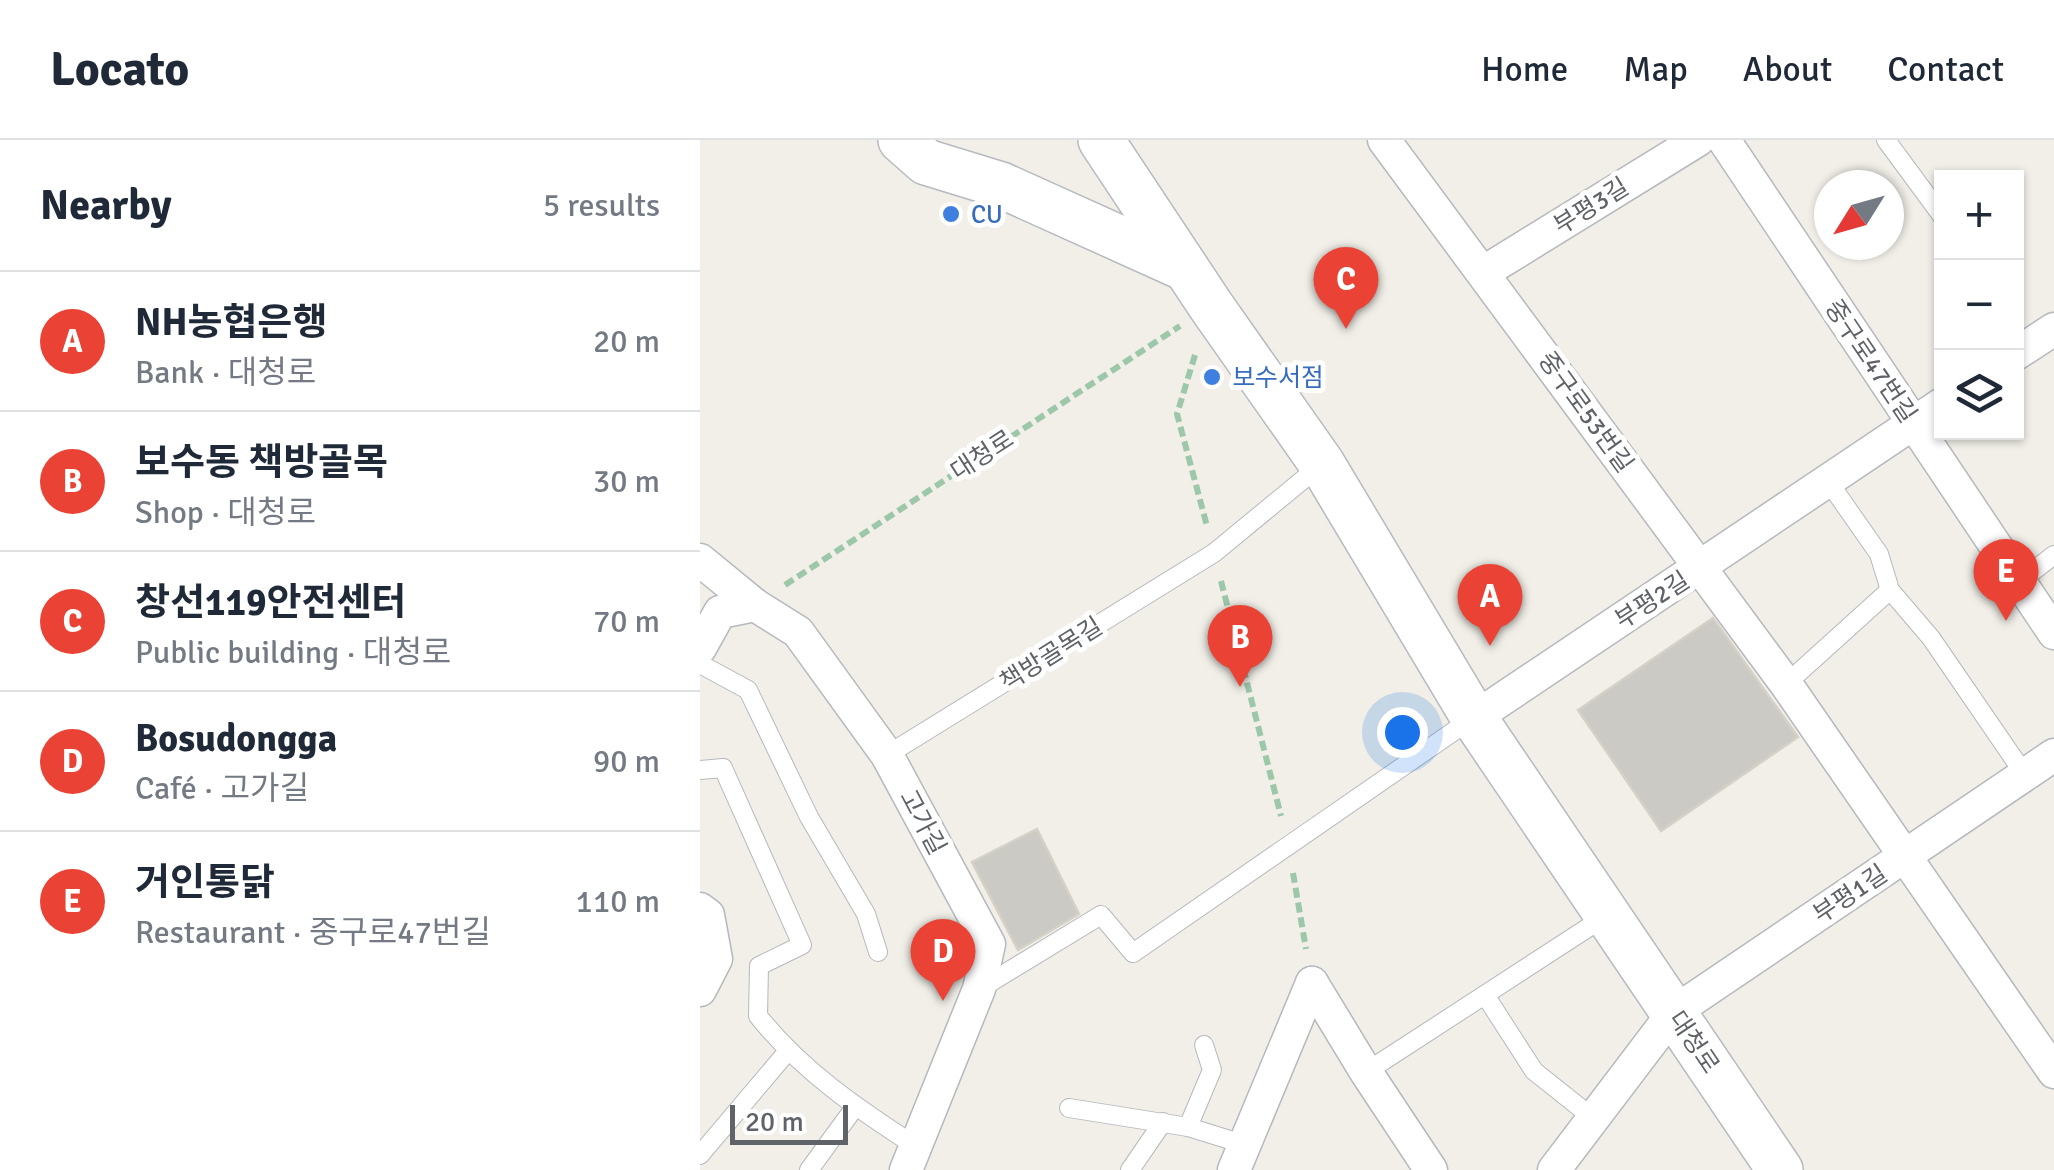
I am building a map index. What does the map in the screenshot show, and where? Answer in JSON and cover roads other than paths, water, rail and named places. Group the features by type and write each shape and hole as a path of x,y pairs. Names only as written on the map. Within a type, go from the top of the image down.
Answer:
{"main road":[{"path":"901,140 926,162 1001,184 1185,268"},
{"name":"대청로","path":"1101,140 1322,464 1474,718 1777,1164"}],"street":[{"name":"중구로53번길","path":"1384,140 1786,684 2054,1072"},
{"name":"부평3길","path":"1484,272 1698,140"},
{"name":"중구로47번길","path":"1724,140 2054,633"},
{"path":"2022,350 2054,330"},
{"name":"부평2길","path":"1474,718 1934,409"},
{"name":"고가길","path":"700,560 754,605 798,632 887,755 989,944 979,989 912,1158"},
{"path":"700,648 720,612 754,605"},
{"name":"부평1길","path":"1554,1170 1674,1012 2054,755"},
{"path":"700,910 708,915 716,960 700,990"},
{"path":"1238,1157 1312,983 1431,1170"}],"lane":[{"path":"1886,140 1934,205"},
{"name":"책방골목길","path":"887,755 1214,553 1322,464"},
{"path":"1828,481 1879,554 1890,590 1931,638 2025,775"},
{"path":"2019,582 2054,555"},
{"path":"1786,684 1890,590"},
{"path":"700,664 748,690 810,818 866,914 878,952"},
{"path":"979,989 1101,914 1133,953 1474,718"},
{"name":"고가길","path":"700,770 723,768 802,945 759,966 758,1016 787,1052 912,1158"},
{"path":"1366,1072 1606,916"},
{"path":"1485,995 1534,1071 1593,1118"},
{"path":"1188,1127 1212,1070 1204,1045"},
{"path":"700,1155 787,1052"},
{"path":"809,1170 855,1107"},
{"path":"1069,1108 1188,1127 1238,1157"},
{"path":"1130,1170 1163,1122"}],"place":[{"name":"CU","path":"951,214"},
{"name":"창선119안전센터","path":"1346,329"},
{"name":"보수서점","path":"1212,377"},
{"name":"거인통닭","path":"2006,621"},
{"name":"NH농협은행","path":"1490,646"},
{"name":"보수동 책방골목","path":"1240,687"},
{"name":"Bosudongga","path":"943,1001"}]}
